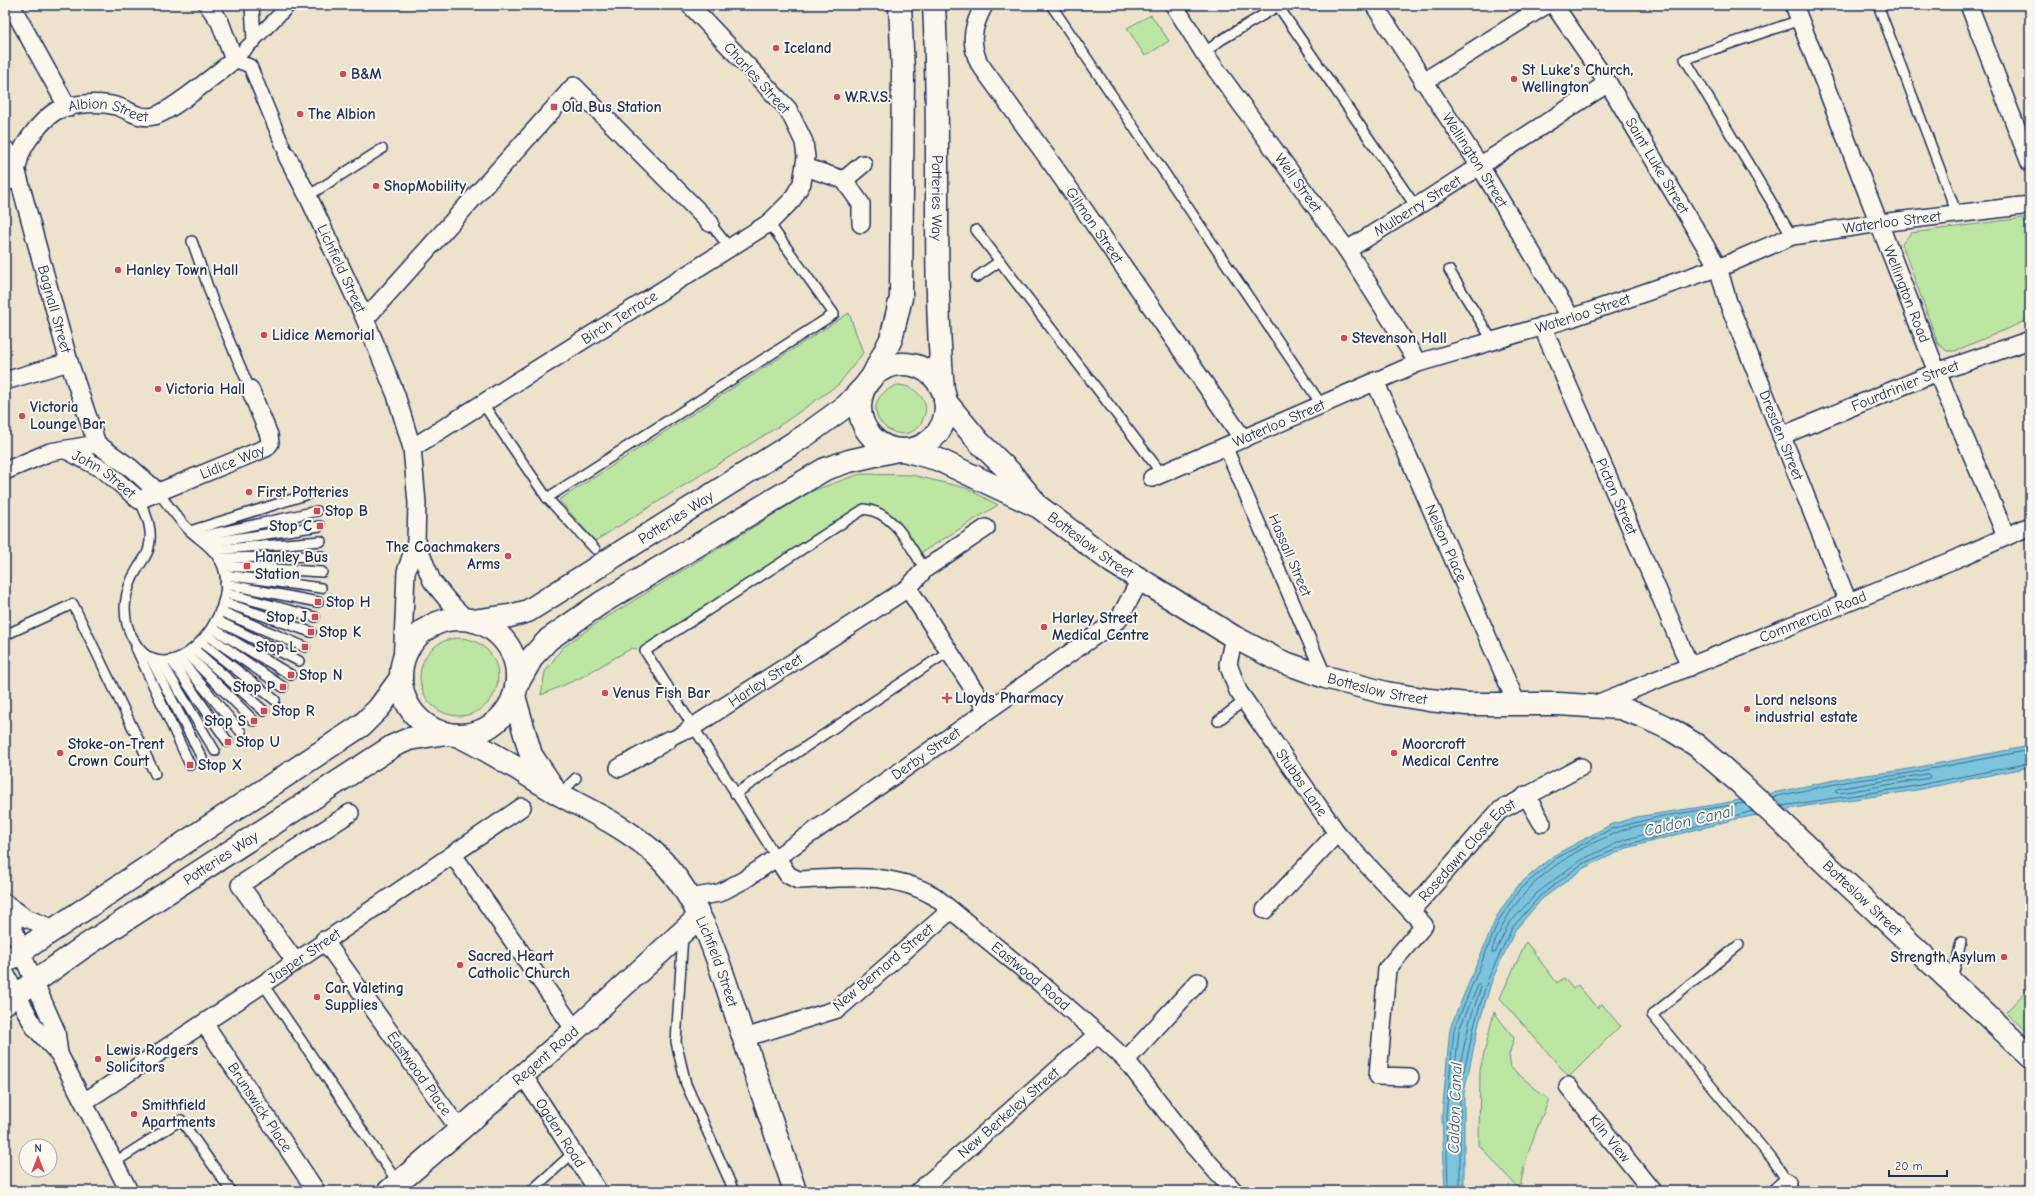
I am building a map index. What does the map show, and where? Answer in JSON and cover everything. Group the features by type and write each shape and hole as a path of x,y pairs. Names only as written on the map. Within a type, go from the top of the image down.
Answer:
{"main road":[{"name":"Potteries Way","path":"471,620 510,616 528,611 806,435 846,406 869,381 891,339 901,298 903,72 900,5"},
{"name":"Potteries Way","path":"934,5 938,121 937,293 944,395"},
{"path":"515,691 516,665 509,647 492,630 471,620 453,619 439,623 420,634 406,653 402,672 405,698 413,712 430,727 452,734 477,732 494,723 507,710 533,656 548,639 601,603 825,469 849,461 923,446 935,436 944,422 946,407 944,395 934,377 925,370 911,365 899,364 884,368 869,381 860,402 860,407 861,418 867,432 883,446 900,450"},
{"name":"Botteslow Street","path":"944,395 979,442 1010,472 1039,507"},
{"name":"Botteslow Street","path":"900,450 938,459 1039,507 1084,542 1140,580 1234,637 1280,661 1325,676 1386,693 1467,704 1594,705 1620,708 1670,729 1696,745 1740,783 2030,1056"},
{"path":"13,957 362,725 379,708 402,672"},
{"name":"Lichfield Street","path":"515,691 531,755 558,793"},
{"name":"Potteries Way","path":"11,999 82,948 393,746 409,739 452,734"},
{"name":"Lichfield Street","path":"452,734 485,748 558,793 599,814 650,849 669,870 689,898 711,940 795,1191"},
{"name":"Regent Road","path":"394,1187 459,1129 575,1030 699,917"}],"street":[{"path":"11,5 68,108"},
{"path":"208,5 220,22 234,60 290,5"},
{"path":"252,5 254,41"},
{"name":"Charles Street","path":"690,5 788,109 804,142 805,167"},
{"name":"Gilman Street","path":"983,5 974,23 972,33 974,53 979,63 1055,168 1243,439"},
{"name":"Well Street","path":"1174,5 1204,53 1347,250 1418,363"},
{"name":"Wellington Street","path":"1374,5 1423,82 1480,166 1571,318"},
{"path":"1423,82 1546,5"},
{"name":"Saint Luke Street","path":"1554,5 1608,83 1718,267"},
{"path":"1969,5 2030,163"},
{"name":"Wellington Road","path":"1797,13 1937,372 2006,536"},
{"name":"Albion Street","path":"13,173 21,152 29,137 55,112 84,105 106,104 144,117 155,116 169,110 234,60"},
{"name":"Lichfield Street","path":"234,60 250,66 287,156 308,196 365,319 396,396 412,448 417,503 416,542 406,572 402,672"},
{"name":"Mulberry Street","path":"1347,250 1608,83"},
{"path":"365,319 574,86 710,223"},
{"path":"5,149 13,173"},
{"path":"844,180 863,164"},
{"path":"805,167 844,180 861,204 861,224"},
{"name":"Birch Terrace","path":"412,448 769,223 792,200 802,183 805,167"},
{"name":"Bagnall Street","path":"13,173 69,362 97,444"},
{"name":"Waterloo Street","path":"1157,476 1418,363 1571,318 1718,267 1792,236 1880,223 2030,205"},
{"name":"Dresden Street","path":"1718,267 1728,302 1848,602"},
{"name":"Picton Street","path":"1542,326 1690,667"},
{"name":"Fourdrinier Street","path":"1781,436 1937,372 2030,340"},
{"path":"5,381 69,362"},
{"name":"Nelson Place","path":"1375,382 1518,704"},
{"name":"Lidice Way","path":"139,500 266,448 270,443 269,435 250,389"},
{"name":"John Street","path":"5,471 50,452 97,444 131,468 158,492"},
{"name":"Hassall Street","path":"1225,446 1325,676"},
{"name":"John Street","path":"66,450 104,470 139,500"},
{"name":"Commercial Road","path":"1594,705 1963,556 2030,526"},
{"name":"Harley Street","path":"620,768 690,728 908,588 925,569 986,528"},
{"name":"Lichfield Street","path":"416,542 432,581 449,602 471,620"},
{"name":"Derby Street","path":"689,898 719,893 777,858 1119,619 1140,580"},
{"path":"908,588 987,710"},
{"name":"Stubbs Lane","path":"1234,637 1228,664 1238,690 1337,833 1424,925 1387,969 1378,1076 1410,1077"},
{"name":"Rosedawn Close East","path":"1411,911 1499,811 1526,795 1581,767"},
{"name":"Rosedawn Close East","path":"1526,795 1542,823"},
{"name":"Jasper Street","path":"84,1102 263,984 324,940 453,855 522,807"},
{"path":"295,961 240,885 350,813"},
{"path":"1265,910 1337,833"},
{"path":"453,855 575,1030"},
{"name":"Eastwood Road","path":"777,858 788,875 798,880 870,877 918,886 934,896 1098,1034 1126,1060 1190,1142 1234,1191"},
{"path":"5,903 26,918 54,929"},
{"name":"New Bernard Street","path":"744,1038 838,1009 951,910"},
{"path":"5,913 13,926 13,957 35,981 56,1031 59,1054"},
{"name":"Eastwood Place","path":"324,940 459,1129"},
{"path":"5,973 11,999 59,1054 129,1191"},
{"path":"1126,1060 1198,982"},
{"name":"Brunswick Place","path":"204,1023 316,1191"},
{"name":"New Berkeley Street","path":"919,1191 1098,1034"},
{"name":"Ogden Road","path":"523,1075 598,1191"},
{"name":"Kiln View","path":"1568,1086 1652,1191"}],"lane":[{"path":"1051,5 1321,404"},
{"path":"1878,5 1957,214"},
{"path":"1204,53 1221,40 1279,6 1416,207"},
{"path":"1792,236 1685,59 1797,13"},
{"path":"308,196 382,149"},
{"path":"710,223 729,247"},
{"path":"547,498 834,314 769,223"},
{"path":"976,230 1157,476"},
{"path":"192,241 215,307 250,389"},
{"path":"977,277 1000,261"},
{"path":"1449,270 1492,340"},
{"path":"483,404 547,498 595,549"},
{"path":"158,492 171,510 190,531 209,546 218,558 224,570 202,631 215,751"},
{"path":"190,531 312,493"},
{"path":"139,500 149,520 150,544 148,552 128,587 124,602 124,616 133,640 190,765"},
{"path":"777,858 736,794 690,728 645,651 864,509 875,510 884,514 895,525 925,569"},
{"path":"198,537 317,511"},
{"path":"209,546 320,526"},
{"path":"209,546 321,541"},
{"path":"218,558 322,556"},
{"path":"224,570 322,572"},
{"path":"224,570 321,588"},
{"path":"150,657 202,631 318,602"},
{"path":"5,635 73,604 155,774"},
{"path":"202,631 315,617"},
{"path":"202,631 311,632"},
{"path":"202,631 305,647"},
{"path":"202,631 299,661"},
{"path":"202,631 291,675"},
{"path":"202,631 283,687"},
{"path":"202,631 275,700"},
{"path":"202,631 264,711"},
{"path":"202,631 254,721"},
{"path":"202,631 241,732"},
{"path":"202,631 228,742"},
{"path":"133,640 142,652 150,657 202,758"},
{"path":"736,794 949,651"},
{"path":"1218,721 1245,700"},
{"path":"558,793 576,778"},
{"path":"683,932 676,1042 686,1084 734,1191"},
{"path":"1952,981 1961,942"},
{"path":"1740,945 1652,1014 1772,1159 1786,1188"},
{"path":"263,984 394,1187"},
{"path":"115,1162 181,1120 231,1191"},
{"path":"531,1191 573,1153"}],"green space":[{"path":"1151,15 1169,41 1145,56 1127,28"},
{"path":"2030,217 2030,319 1955,351 1947,351 1938,344 1902,244 1911,233"},
{"path":"849,313 863,353 839,384 779,426 595,541 559,500"},
{"path":"897,385 909,387 919,394 923,399 926,410 924,417 916,429 905,434 894,432 884,426 877,416 876,405 882,394"},
{"path":"860,474 912,475 966,488 998,505 916,556 895,525 864,509 645,651 632,648 580,678 541,695 545,672 562,648 594,625 812,491"},
{"path":"451,638 467,638 481,644 492,655 498,669 498,685 492,699 481,710 467,716 451,716 437,710 426,699 420,685 420,669 426,655 437,644"},
{"path":"1526,942 1557,983 1564,978 1573,989 1578,985 1597,1008 1602,1004 1620,1026 1569,1077 1500,998"},
{"path":"2030,987 2030,1034 2006,1012"},
{"path":"1494,1012 1514,1038 1509,1055 1511,1068 1549,1100 1535,1133 1524,1167 1520,1190 1479,1145 1480,1070"}],"water":[{"name":"Caldon Canal","path":"2030,746 2030,767 1911,791 1806,806 1736,819 1627,848 1584,868 1542,899 1515,930 1492,980 1479,1023 1464,1093 1464,1191 1445,1191 1442,1116 1450,1028 1497,916 1516,887 1553,856 1610,825 1636,817 1720,804 1849,777 1898,771"}],"place":[{"name":"Iceland","path":"776,48"},
{"name":"B&M","path":"343,74"},
{"name":"St Luke's Church, Wellington","path":"1514,79"},
{"name":"W.R.V.S.","path":"837,97"},
{"name":"Old Bus Station","path":"554,107"},
{"name":"The Albion","path":"300,114"},
{"name":"ShopMobility","path":"376,186"},
{"name":"Hanley Town Hall","path":"118,270"},
{"name":"Lidice Memorial","path":"264,335"},
{"name":"Stevenson Hall","path":"1344,338"},
{"name":"Victoria Hall","path":"158,389"},
{"name":"Victoria Lounge Bar","path":"22,416"},
{"name":"First Potteries","path":"249,492"},
{"name":"Stop B","path":"317,511"},
{"name":"Stop C","path":"320,526"},
{"name":"The Coachmakers Arms","path":"508,556"},
{"name":"Hanley Bus Station","path":"247,566"},
{"name":"Stop H","path":"318,602"},
{"name":"Stop J","path":"315,617"},
{"name":"Harley Street Medical Centre","path":"1044,627"},
{"name":"Stop K","path":"311,632"},
{"name":"Stop L","path":"305,647"},
{"name":"Stop N","path":"291,675"},
{"name":"Stop P","path":"283,687"},
{"name":"Venus Fish Bar","path":"605,693"},
{"name":"Lloyds Pharmacy","path":"947,698"},
{"name":"Lord nelsons industrial estate","path":"1747,709"},
{"name":"Stop R","path":"264,711"},
{"name":"Stop S","path":"254,721"},
{"name":"Stop U","path":"228,742"},
{"name":"Stoke-on-Trent Crown Court","path":"60,753"},
{"name":"Moorcroft Medical Centre","path":"1394,753"},
{"name":"Stop X","path":"190,765"},
{"name":"Strength Asylum","path":"2004,957"},
{"name":"Sacred Heart Catholic Church","path":"460,965"},
{"name":"Car Valeting Supplies","path":"317,997"},
{"name":"Lewis Rodgers Solicitors","path":"98,1059"},
{"name":"Smithfield Apartments","path":"134,1114"}]}
